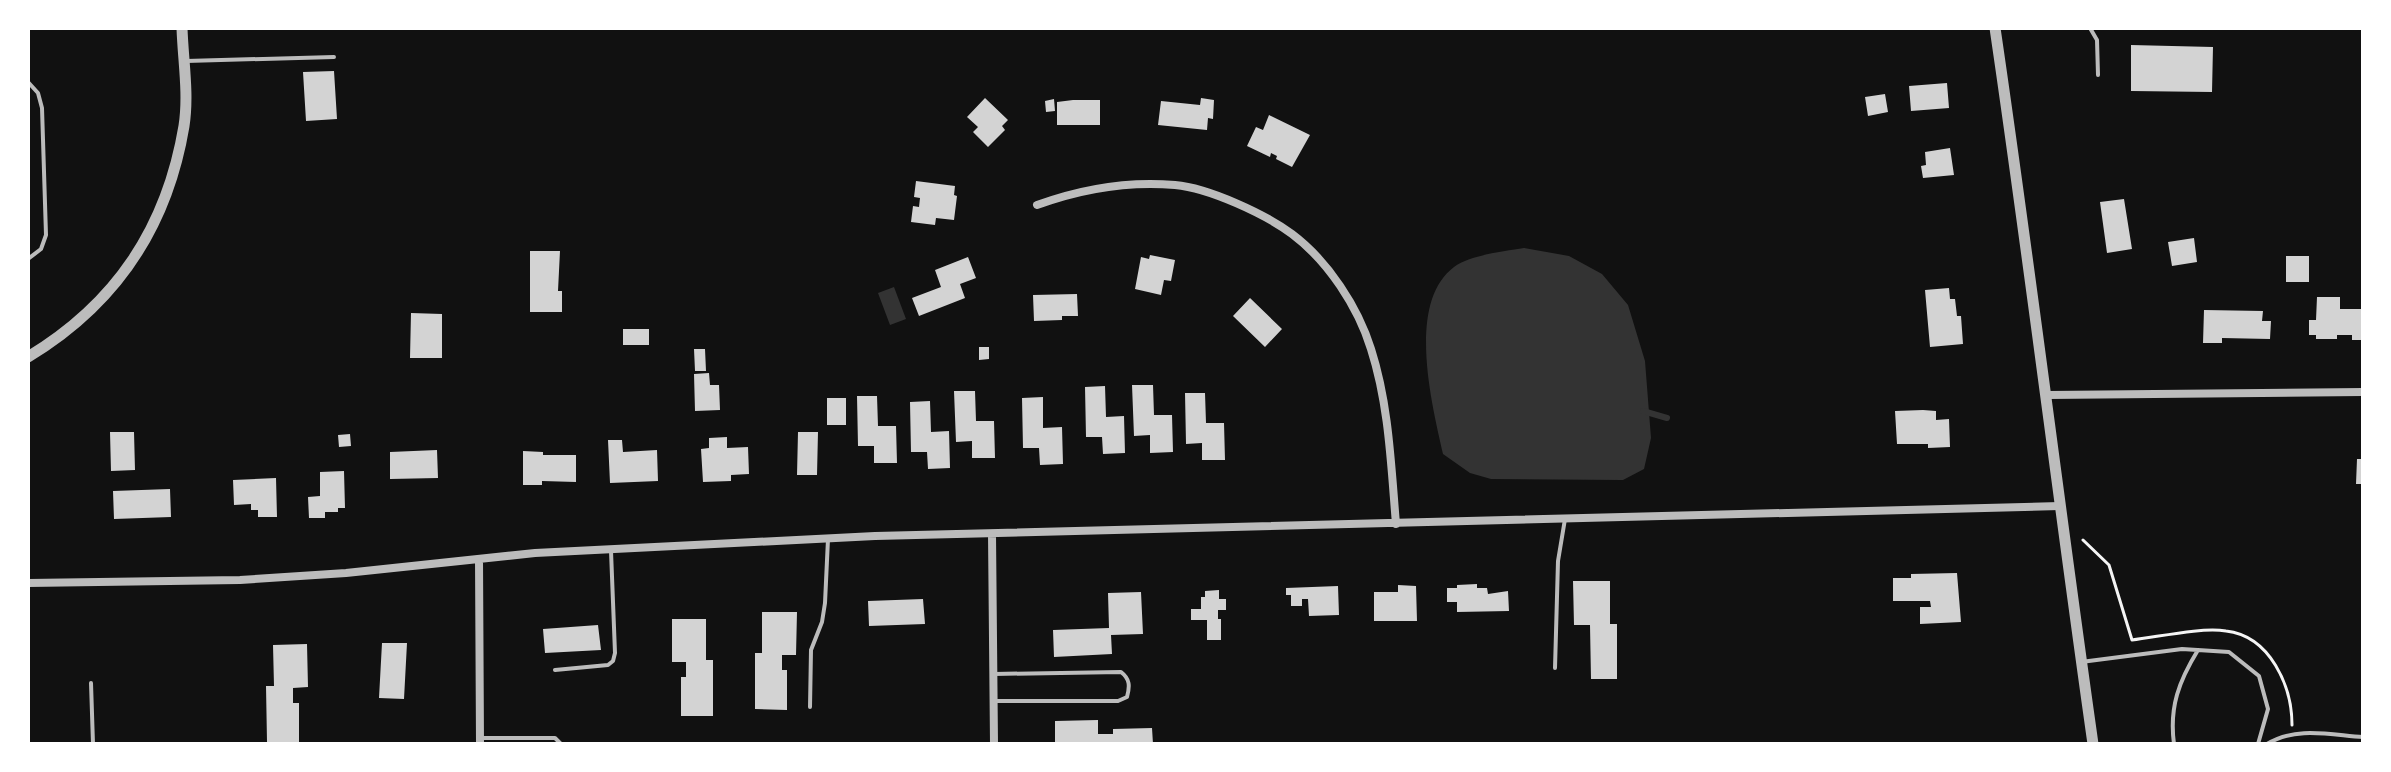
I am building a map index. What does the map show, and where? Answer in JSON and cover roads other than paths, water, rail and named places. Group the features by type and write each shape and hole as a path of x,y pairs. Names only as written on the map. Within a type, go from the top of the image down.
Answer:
{"street":[{"path":"28,357 61,337 91,311 129,269 156,222 168,194 184,124 182,28"},
{"path":"1997,29 2093,744"},
{"path":"1037,205 1058,197 1119,185 1176,185 1236,203 1292,234 1329,271 1371,347 1387,422 1396,524"},
{"path":"2048,395 2363,392"},
{"path":"28,583 240,580 479,559 828,539 2060,506"},
{"path":"992,534 994,744"},
{"path":"479,559 480,741"}],"lane":[{"path":"2090,28 2097,40 2098,75"},
{"path":"184,61 334,57"},
{"path":"28,82 38,93 42,108 46,235 41,249 28,259"},
{"path":"1555,668 1558,561 1565,519"},
{"path":"810,707 811,650 822,622 828,539"},
{"path":"555,670 608,665 613,661 611,550"},
{"path":"2081,662 2182,649 2229,652 2259,676 2268,709 2258,744"},
{"path":"2174,744 2171,725 2179,681 2198,650"},
{"path":"994,674 1121,672 1128,677 1129,689 1127,697 1118,701 994,701"},
{"path":"91,683 93,744"},
{"path":"2267,744 2280,736 2301,732 2363,737"},
{"path":"480,741 555,738 561,744"}],"waterway":[{"path":"1643,411 1667,418"}]}
